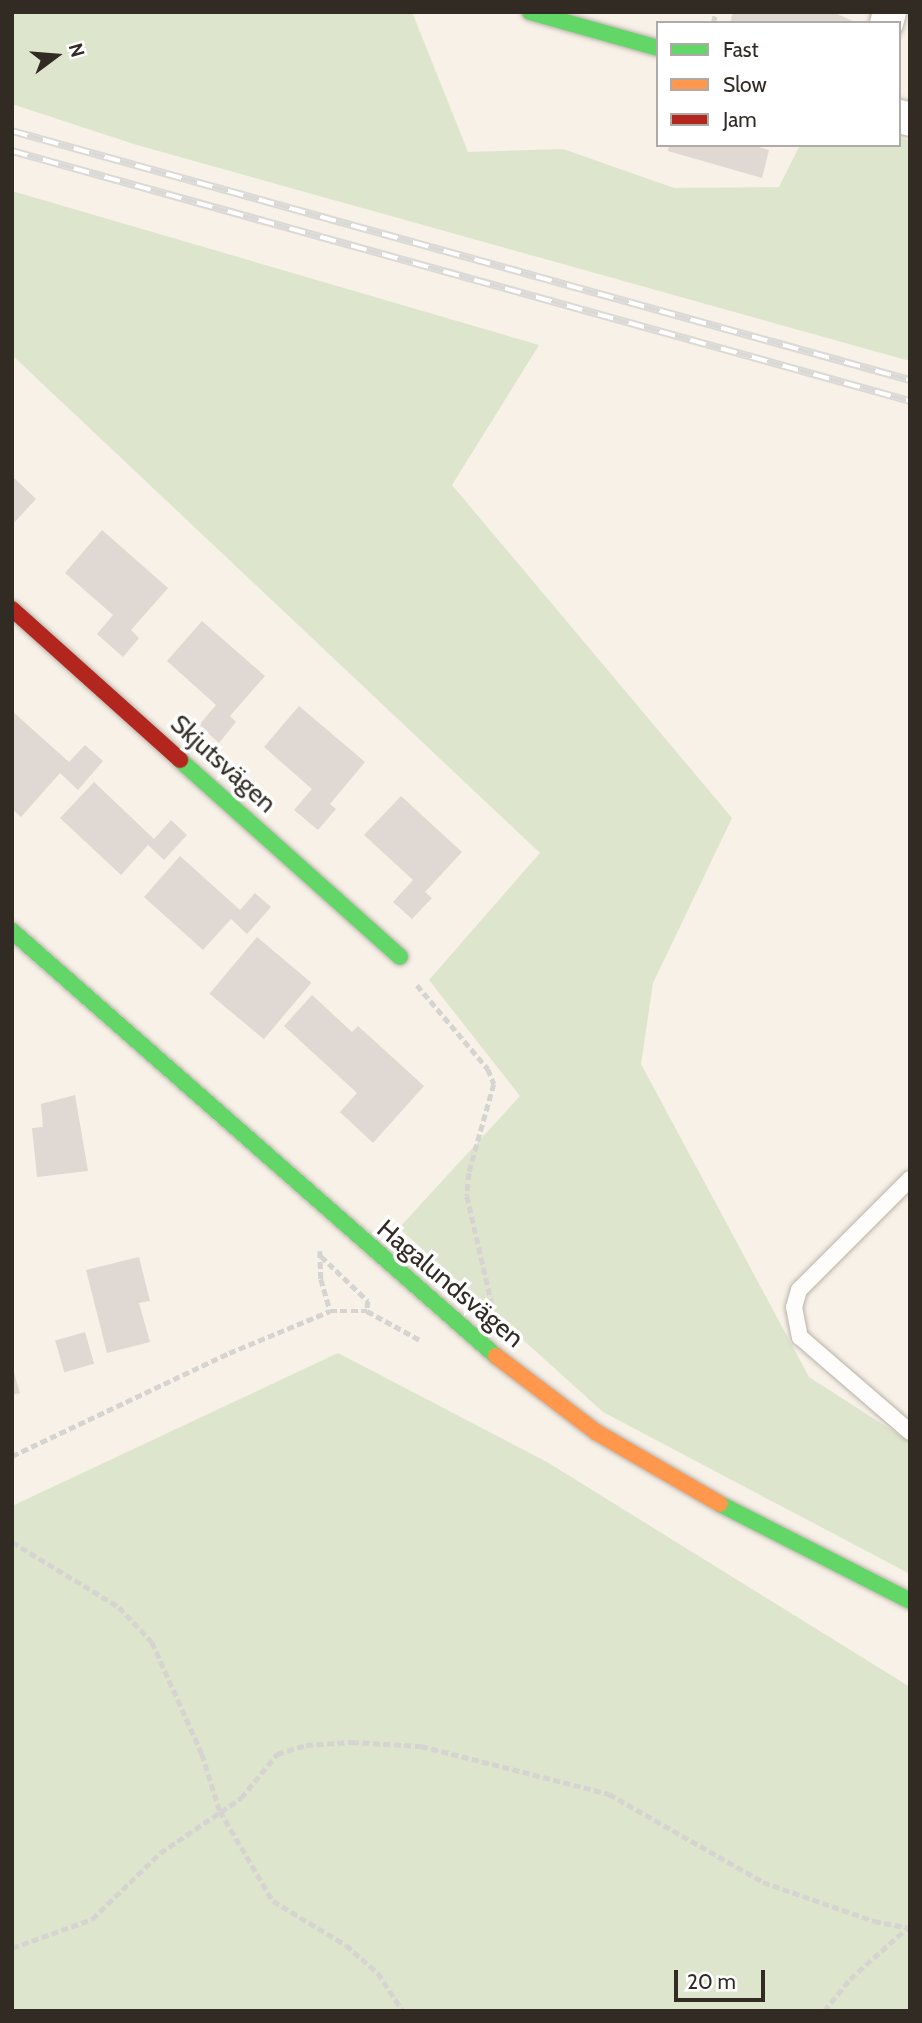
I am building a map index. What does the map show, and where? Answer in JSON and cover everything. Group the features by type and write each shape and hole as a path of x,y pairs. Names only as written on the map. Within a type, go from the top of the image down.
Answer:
{"street":[{"path":"530,12 656,47"},
{"name":"Skjutsvägen","path":"12,609 400,957"},
{"name":"Hagalundsvägen","path":"12,931 330,1213 509,1367 596,1432 709,1498 910,1601"}],"lane":[{"path":"910,1179 839,1246 799,1290 794,1307 800,1337 910,1432"}],"path":[{"path":"400,957 401,967 488,1069 494,1084 469,1173 467,1196 496,1322"},
{"path":"330,1213 314,1233 321,1256 321,1279 330,1311"},
{"path":"12,1456 217,1359 330,1311 367,1311 368,1301 321,1256"},
{"path":"12,1542 118,1606 152,1642 202,1754 220,1811 273,1901 346,1945 378,1973 403,2011"},
{"path":"12,1948 64,1933 92,1919 160,1853 241,1798 277,1754 306,1745 352,1742 421,1746 609,1794 763,1882 874,1921 909,1928"},
{"path":"824,2011 850,1979 909,1928"}],"green space":[{"path":"12,12 412,12 468,152 563,149 674,188 779,187 799,147 901,147 901,139 910,141 910,361 137,145 12,104"},
{"path":"12,191 539,345 452,485 732,818 653,983 641,1064 809,1377 910,1442 910,1574 603,1412 399,1228 520,1096 429,980 540,853 12,355"},
{"path":"338,1353 547,1462 910,1687 910,2011 12,2011 12,1506"}],"building":[{"path":"733,12 833,12 853,21 731,21"},
{"path":"669,147 758,147 769,150 762,178 668,151"},
{"path":"12,476 36,499 12,525"},
{"path":"102,530 168,588 131,630 139,638 123,657 97,634 113,615 65,573"},
{"path":"202,621 265,676 230,716 236,722 219,743 199,725 216,705 167,661"},
{"path":"299,706 365,762 330,804 336,809 318,830 294,810 312,789 264,747"},
{"path":"12,711 69,762 85,745 103,761 78,790 60,773 21,817 12,809"},
{"path":"94,782 154,839 171,820 187,835 164,860 148,845 121,875 60,818"},
{"path":"401,796 462,852 425,892 432,898 412,919 393,902 413,880 364,835"},
{"path":"180,856 240,910 255,893 271,907 247,934 231,919 203,950 144,897"},
{"path":"257,937 311,983 264,1039 209,994"},
{"path":"312,995 352,1032 358,1026 424,1086 373,1143 340,1112 357,1093 284,1026"},
{"path":"75,1095 88,1171 37,1177 32,1128 43,1127 41,1104"},
{"path":"139,1257 150,1301 139,1303 150,1342 107,1353 86,1270"},
{"path":"85,1332 94,1364 64,1372 55,1341"},
{"path":"12,1366 20,1393 12,1395"}],"railway":[{"path":"12,131 910,380"},
{"path":"12,151 910,401"}],"traffic: fast":[{"path":"530,12 656,47"},
{"path":"180,760 400,957"},
{"path":"12,931 496,1356"},
{"path":"720,1504 910,1601"}],"traffic: slow":[{"path":"496,1356 596,1432 720,1504"}],"traffic: jam":[{"path":"12,609 180,760"}]}
